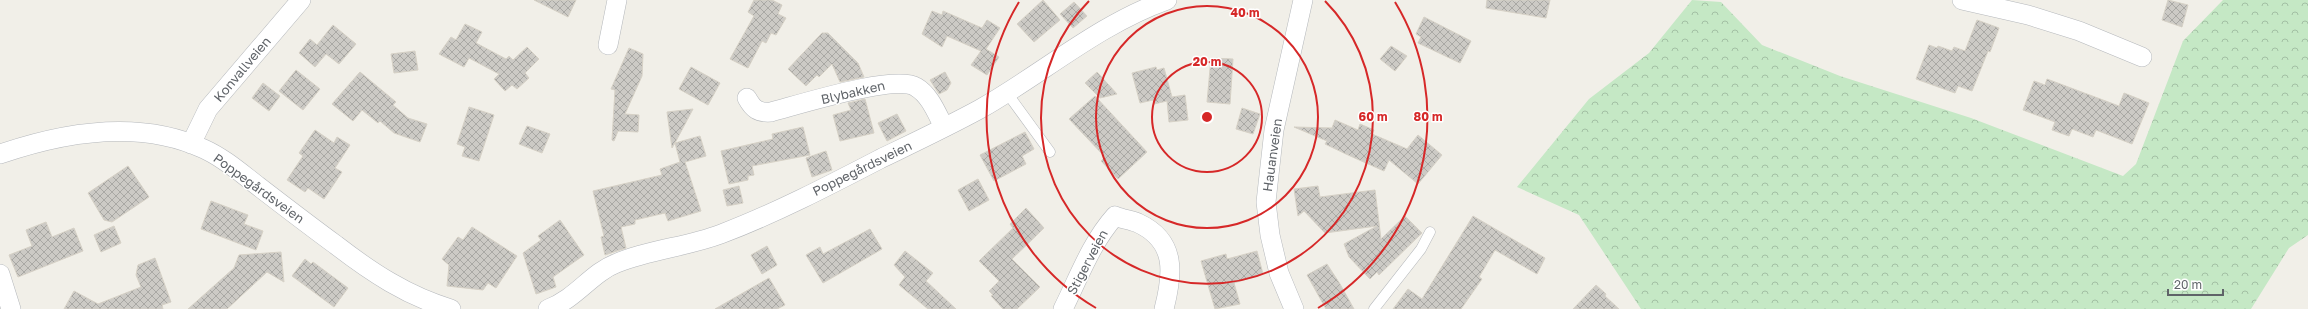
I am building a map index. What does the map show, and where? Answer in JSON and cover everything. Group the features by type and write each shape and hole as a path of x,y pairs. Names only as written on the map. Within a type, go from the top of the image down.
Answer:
{"street":[{"name":"Konvallveien","path":"191,144 208,109 301,0"},
{"path":"608,46 617,0"},
{"name":"Poppegårdsveien","path":"548,309 562,304 615,263 640,254 719,235 752,221 944,127 1007,94 1122,20 1167,0"},
{"name":"Hauanveien","path":"1294,309 1279,273 1270,235 1266,202 1274,130 1303,0"},
{"path":"1962,0 2028,15 2079,31 2142,57"},
{"name":"Blybakken","path":"747,98 752,107 757,110 771,112 884,84 909,84 924,94 944,127"},
{"name":"Poppegårdsveien","path":"0,154 42,142 104,131 146,133 191,144 222,159 358,262 390,283 424,301 451,309"},
{"name":"Stigerveien","path":"1063,309 1094,245 1102,231 1115,216 1146,227 1164,245 1171,266 1164,309"},
{"path":"0,274 11,309"}],"lane":[{"path":"1007,94 1050,152"},
{"path":"1374,309 1421,249 1430,232"}],"green space":[{"path":"1692,0 1721,2 1762,45 1840,76 1971,118 2123,176 2136,164 2183,41 2223,0 2308,0 2308,235 2289,248 2251,309 1641,309 1579,215 1517,187 1589,99 1649,53"}],"building":[{"path":"534,0 576,0 568,17"},
{"path":"754,0 772,0 782,5 778,14 786,18 776,35 771,33 766,43 762,41 748,68 730,59 754,16 748,12"},
{"path":"1043,0 1060,20 1034,42 1017,24"},
{"path":"1487,0 1550,0 1546,18 1486,8"},
{"path":"2168,0 2188,5 2182,27 2162,20"},
{"path":"1074,2 1087,16 1073,28 1060,14"},
{"path":"932,11 942,15 943,11 982,28 987,20 1000,28 986,49 999,57 987,75 971,65 981,51 947,36 942,47 922,34"},
{"path":"1424,17 1471,41 1460,63 1418,43 1421,37 1416,34"},
{"path":"1977,20 1999,28 1972,91 1958,86 1955,93 1916,79 1929,45 1937,48 1938,46 1952,51 1954,47 1965,51"},
{"path":"465,24 482,32 476,43 506,59 509,56 513,60 527,47 539,59 525,73 529,78 517,89 512,85 505,91 494,79 499,74 469,58 464,67 439,54 451,37 456,40"},
{"path":"333,25 356,44 339,64 326,54 315,67 299,53 310,39 317,45"},
{"path":"822,33 828,33 858,63 864,77 840,82 832,64 819,77 817,75 806,86 788,69"},
{"path":"1391,46 1407,56 1395,71 1380,59"},
{"path":"629,48 643,54 642,76 625,114 639,115 638,132 618,131 614,141 612,140 615,90 611,89"},
{"path":"415,51 418,70 394,73 391,54"},
{"path":"1211,58 1233,59 1230,104 1207,102"},
{"path":"691,67 720,83 708,105 679,89"},
{"path":"1156,67 1157,70 1164,68 1172,97 1185,95 1188,120 1169,122 1167,101 1154,104 1153,100 1140,103 1132,73"},
{"path":"296,70 320,89 303,110 279,91"},
{"path":"360,72 396,102 393,105 408,118 427,124 420,142 394,133 380,121 378,123 362,110 353,121 332,104"},
{"path":"945,72 951,83 947,90 939,94 930,80"},
{"path":"1097,72 1117,94 1100,98 1085,83"},
{"path":"2047,79 2119,106 2124,93 2149,103 2132,144 2096,130 2093,137 2072,129 2069,136 2052,130 2055,122 2023,110 2034,81 2045,85"},
{"path":"263,83 280,96 269,111 252,98"},
{"path":"1095,96 1147,152 1118,179 1101,161 1105,157 1069,119"},
{"path":"865,99 874,133 840,141 833,115 851,110 848,103"},
{"path":"469,107 494,115 479,161 462,156 465,147 457,144"},
{"path":"1242,108 1260,114 1253,134 1236,129"},
{"path":"693,109 675,143 672,148 667,112"},
{"path":"897,114 906,131 887,141 878,123"},
{"path":"1335,120 1358,130 1360,124 1374,130 1372,134 1407,149 1418,135 1442,155 1418,184 1389,160 1384,171 1325,144 1327,141 1294,127 1332,128"},
{"path":"527,126 550,134 542,153 519,144"},
{"path":"803,127 810,155 752,166 754,175 748,176 748,180 729,184 721,151 773,139 772,134"},
{"path":"315,130 334,143 337,137 350,145 335,168 342,172 324,199 308,188 305,192 287,180 303,156 299,153"},
{"path":"1025,132 1034,149 1022,156 1026,164 994,181 980,155"},
{"path":"700,136 706,156 685,162 701,211 668,221 665,213 635,220 635,224 621,227 626,248 605,255 601,237 604,236 593,191 662,175 660,169 680,162 675,143"},
{"path":"826,151 832,170 812,177 806,158"},
{"path":"128,166 149,197 112,222 104,220 88,193"},
{"path":"978,179 989,200 969,211 958,190"},
{"path":"739,186 743,203 727,206 723,190"},
{"path":"1318,186 1320,197 1375,190 1381,239 1405,216 1422,233 1379,275 1377,272 1370,279 1349,257 1344,244 1377,226 1325,233 1304,211 1298,216 1294,189"},
{"path":"211,201 248,215 244,224 263,231 256,250 201,229"},
{"path":"1026,208 1044,228 1012,259 1040,287 1017,309 1003,309 991,296 993,295 989,291 999,281 979,261 1013,228 1010,224"},
{"path":"1473,216 1545,258 1537,274 1495,250 1479,277 1482,279 1461,309 1393,309 1408,289 1422,299"},
{"path":"560,220 584,255 553,277 556,287 536,294 523,253 541,240 538,236"},
{"path":"46,222 52,237 74,228 83,251 18,277 9,255 32,246 26,230"},
{"path":"114,226 121,243 101,252 94,235"},
{"path":"472,227 517,256 496,288 488,283 483,290 447,286 449,265 442,259 458,237 463,240"},
{"path":"870,229 882,249 823,283 806,255 820,247 823,254"},
{"path":"767,246 777,265 762,274 751,255"},
{"path":"905,251 933,273 926,281 956,309 928,309 899,285 905,277 894,265"},
{"path":"1257,251 1263,274 1234,283 1240,304 1215,309 1201,261 1226,254 1227,259"},
{"path":"281,252 284,282 267,272 227,309 188,309 234,268 239,255"},
{"path":"155,258 171,302 162,305 163,309 64,309 74,291 98,304 141,287 136,275 138,265"},
{"path":"305,259 311,264 313,262 348,288 334,307 292,276"},
{"path":"1327,264 1354,309 1326,309 1307,275"},
{"path":"769,278 785,305 777,309 715,309"},
{"path":"1596,285 1619,309 1573,309"}]}
